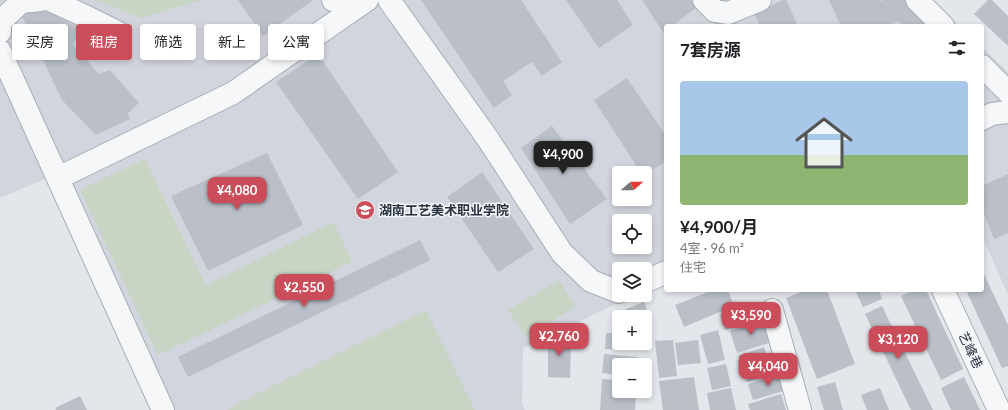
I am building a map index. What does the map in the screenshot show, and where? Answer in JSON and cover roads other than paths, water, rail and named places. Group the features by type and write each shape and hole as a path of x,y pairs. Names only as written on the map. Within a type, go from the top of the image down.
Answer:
{"street":[{"path":"0,32 0,22 21,2 41,0"},
{"path":"50,0 101,24"},
{"path":"333,0 341,0"},
{"path":"58,178 233,93 367,0"},
{"path":"389,0 488,139 562,253 591,281 612,289"},
{"path":"704,0 715,11 728,12 760,0"},
{"path":"917,0 941,24"},
{"path":"0,51 163,410"},
{"path":"984,68 1008,92"},
{"path":"984,118 992,114 1008,112"},
{"path":"652,279 664,273"},
{"name":"艺峰巷","path":"944,292 999,410"},
{"path":"772,310 800,410"}],"place":[{"name":"湖南工艺美术职业学院","path":"365,210"}]}
